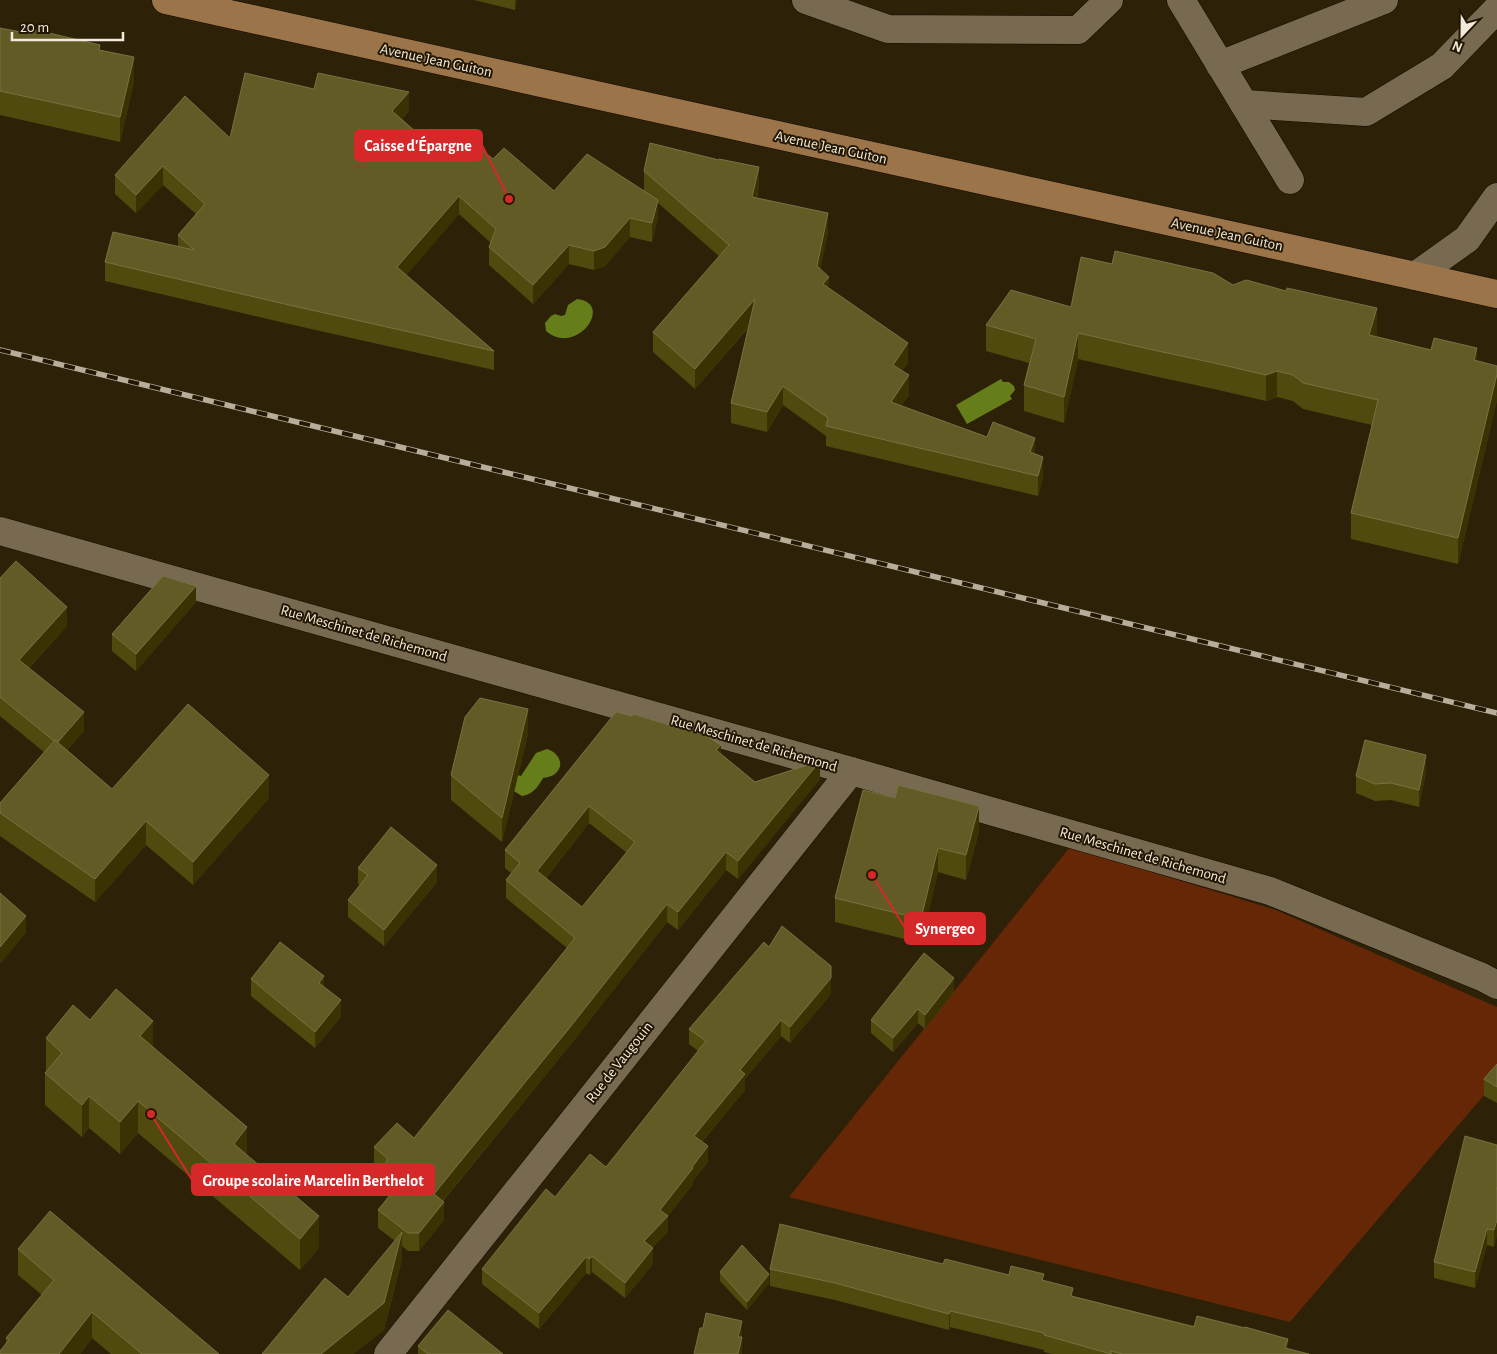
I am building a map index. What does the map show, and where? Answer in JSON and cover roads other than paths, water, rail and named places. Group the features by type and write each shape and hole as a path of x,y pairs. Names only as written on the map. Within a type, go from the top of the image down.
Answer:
{"main road":[{"name":"Avenue Jean Guiton","path":"166,0 1497,294"}],"street":[{"path":"806,0 888,29 1068,30 1078,30 1109,0"},
{"path":"1181,0 1290,180"},
{"path":"1220,65 1384,0"},
{"path":"1244,104 1366,112 1442,66 1497,9 1490,0"},
{"path":"1415,276 1467,239 1497,197"},
{"name":"Rue Meschinet de Richemond","path":"0,531 851,771 1270,892 1482,977 1497,985"},
{"name":"Rue de Vaugouin","path":"388,1354 851,771"}],"railway":[{"path":"0,350 1497,713"}],"place":[{"name":"Caisse d'Épargne","path":"509,199"},
{"name":"Synergeo","path":"872,875"},
{"name":"Groupe scolaire Marcelin Berthelot","path":"151,1114"}]}
